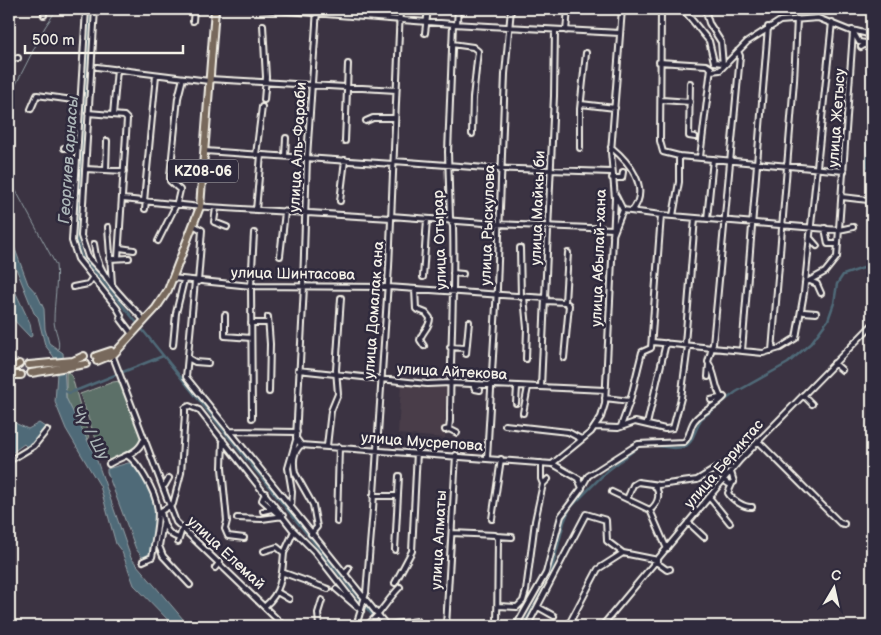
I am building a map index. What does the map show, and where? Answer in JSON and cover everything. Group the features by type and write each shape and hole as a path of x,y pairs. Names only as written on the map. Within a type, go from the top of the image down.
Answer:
{"highway":[{"name":"KZ08-06","path":"96,358 111,353 125,342 156,308 172,278 200,207 215,9"},
{"path":"31,366 47,367 85,360"}],"street":[{"path":"44,9 44,15"},
{"path":"86,9 72,241 76,255 117,308 121,315 120,318 132,334"},
{"path":"95,9 82,240 88,257 144,320"},
{"path":"193,21 194,9"},
{"path":"262,9 317,11 455,24 620,33"},
{"name":"улица Домалак ана","path":"360,609 365,600 388,287 400,9"},
{"path":"425,33 428,9"},
{"name":"улица Отырар","path":"457,432 447,430 454,292 453,226 450,220 448,166 452,44 458,9"},
{"name":"улица Рыскулова","path":"487,458 497,295 505,74 511,9"},
{"path":"566,31 568,9"},
{"name":"улица Абылай-хана","path":"553,464 595,427 604,411 615,194 611,172 611,147 622,9"},
{"path":"661,9 659,62 662,100 660,147 665,154 844,171"},
{"path":"683,9 709,41 714,62 723,66"},
{"path":"705,9 709,23 721,42 725,74"},
{"name":"улица Аль-Фараби","path":"291,507 292,492 288,468 297,432 308,157 317,11"},
{"path":"659,62 706,65 712,69 723,66 738,51 768,27 780,21 818,18 853,32 872,35"},
{"path":"772,351 797,19"},
{"path":"652,342 763,353 772,351 796,338 803,312 807,281 832,22"},
{"path":"263,25 264,100"},
{"path":"742,351 768,27"},
{"name":"улица Майкы би","path":"541,387 554,96 555,30"},
{"path":"853,32 859,42 866,43"},
{"name":"улица Жетысу","path":"807,281 833,264 837,257 853,32"},
{"path":"861,47 872,40"},
{"path":"452,44 473,47 478,51 473,98 472,134"},
{"path":"708,377 731,160 740,56 738,51"},
{"path":"580,148 581,104 586,53"},
{"path":"9,59 18,58"},
{"path":"113,115 120,63"},
{"path":"344,141 348,64"},
{"path":"97,67 209,80 313,84 396,90"},
{"path":"700,158 712,69"},
{"path":"145,209 156,74"},
{"path":"158,241 176,205 180,189 170,181 170,176 178,98 183,78"},
{"path":"690,83 689,136 695,137"},
{"path":"31,109 37,94 80,102"},
{"path":"662,100 690,102"},
{"path":"581,104 615,108"},
{"path":"256,210 262,107"},
{"path":"88,113 125,116 127,119 118,258"},
{"path":"366,121 373,118 395,118"},
{"path":"285,156 286,138"},
{"path":"106,170 107,141"},
{"path":"77,155 67,148 78,146"},
{"path":"611,147 628,163 639,187 639,200 632,213"},
{"path":"204,151 501,169 611,172"},
{"path":"674,216 679,182 679,156"},
{"path":"708,219 713,158"},
{"path":"340,201 344,160"},
{"path":"85,168 124,171"},
{"path":"612,178 622,178 623,172"},
{"path":"613,235 622,210 615,194"},
{"path":"842,197 868,200 872,209"},
{"path":"123,200 216,208 613,229"},
{"path":"216,208 214,222 227,227"},
{"path":"622,210 632,213 839,230 853,227"},
{"path":"280,256 285,212"},
{"path":"621,426 642,352 651,349 661,215"},
{"path":"682,345 684,344 695,218"},
{"path":"423,277 427,219"},
{"path":"193,225 202,230 186,377 365,600 374,621 387,626 417,621"},
{"path":"108,227 112,284"},
{"path":"825,228 828,244 838,244"},
{"path":"252,418 251,286 254,232"},
{"path":"810,238 817,246"},
{"path":"94,244 96,260 104,274"},
{"path":"120,248 133,248"},
{"path":"520,248 522,297 527,328 526,359"},
{"path":"564,358 569,306 565,302 568,253"},
{"path":"109,259 129,258"},
{"path":"453,273 463,274"},
{"path":"72,287 88,284 93,277"},
{"name":"улица Шинтасова","path":"172,278 251,286 388,287 565,302"},
{"path":"173,345 176,313 184,280"},
{"path":"807,281 817,284 821,293"},
{"path":"415,290 416,309 430,318 429,326 422,332 420,340 424,346"},
{"path":"327,446 331,411 338,394 336,374 342,298"},
{"path":"803,312 816,313"},
{"path":"225,315 225,336 251,338"},
{"path":"268,317 269,392"},
{"path":"251,322 268,322"},
{"path":"466,354 469,322"},
{"name":"улица Бериктас","path":"602,626 723,480 758,441 872,325"},
{"path":"647,424 666,343"},
{"path":"595,427 621,426 635,422 668,430 673,428 683,387 688,346"},
{"path":"450,347 466,348"},
{"name":"улица Елемай","path":"111,353 144,440 159,493 182,529 220,562 284,626"},
{"path":"9,354 13,371"},
{"path":"188,358 195,362 208,363"},
{"path":"834,363 842,370"},
{"path":"709,364 714,372 715,386 724,396"},
{"name":"улица Айтекова","path":"298,370 427,384 450,383 606,390"},
{"path":"473,384 475,389 480,390"},
{"path":"516,402 517,387"},
{"path":"523,413 528,387"},
{"path":"803,395 812,404"},
{"path":"711,400 724,396"},
{"path":"516,626 546,573 561,516 583,483 638,444 684,442 689,436 696,419 711,410 724,396"},
{"path":"605,398 628,401"},
{"path":"170,508 175,500 180,484 185,408 189,406 199,410 294,531 314,551 360,609"},
{"path":"505,425 568,432 581,439"},
{"path":"9,461 34,446 46,430"},
{"path":"228,430 297,432"},
{"path":"109,464 128,456 139,448 144,440"},
{"path":"223,440 222,468 226,521 224,529 228,536 244,538"},
{"path":"296,440 301,445 296,450 293,466 294,474 317,515 317,527 311,534"},
{"path":"758,441 840,523 844,524"},
{"name":"улица Мусрепова","path":"301,445 417,452 541,463"},
{"path":"337,522 339,447"},
{"path":"395,584 412,551 417,452"},
{"name":"улица Алматы","path":"446,626 456,455"},
{"path":"128,456 134,461 152,489 159,493 154,552 152,557 143,561"},
{"path":"492,519 501,459"},
{"path":"499,606 515,608 523,600 535,521 543,484 541,479 541,463 553,464 583,483"},
{"path":"627,499 634,484 642,482 665,485 697,480 720,466 732,470 734,480 728,493 730,497 745,506 752,507"},
{"path":"395,550 397,494 400,476"},
{"path":"162,480 165,485 169,478"},
{"path":"543,484 548,479"},
{"path":"723,480 732,484"},
{"path":"650,510 657,502 658,493 654,485"},
{"path":"658,493 665,485"},
{"path":"612,492 650,510 666,549"},
{"path":"265,493 261,497 267,506 282,516"},
{"path":"374,496 397,494"},
{"path":"709,496 730,523"},
{"path":"267,506 269,497"},
{"path":"176,510 170,508 161,511 163,523 159,546 162,556 190,585"},
{"path":"263,510 272,509"},
{"path":"530,625 586,514 606,520 607,541 623,553 657,561 667,570 670,569"},
{"path":"237,518 268,519 282,516"},
{"path":"688,522 704,537"},
{"path":"163,523 170,534 178,540 182,529"},
{"path":"265,606 277,592 284,573 284,553 294,531"},
{"path":"452,533 512,537"},
{"path":"497,536 499,606 497,626"},
{"path":"264,551 277,546 284,553"},
{"path":"564,621 568,625 598,569 623,553"},
{"path":"215,568 220,562"},
{"path":"344,574 349,568"},
{"path":"284,573 328,589"},
{"path":"229,581 234,576"},
{"path":"337,581 335,590 360,609"},
{"path":"366,626 374,621 389,598 400,588"},
{"path":"277,592 289,599"},
{"path":"319,626 318,613 322,600"},
{"path":"538,607 554,616"},
{"path":"356,626 360,609"}],"shaded area":[{"path":"401,385 446,387 445,438 398,434"}],"green space":[{"path":"68,372 72,377 89,438 87,441 66,398 66,373"},
{"path":"120,381 142,442 133,451 111,461 101,449 92,430 80,394"}],"water":[{"path":"9,233 28,284 37,294 44,309 45,329 49,343 63,353 66,398 95,455 131,558 183,619 185,625 189,626 174,626 134,585 122,552 116,544 100,486 66,429 55,402 57,373 54,357 45,345 38,317 34,313 9,251"},
{"path":"9,270 13,287 30,323 32,336 30,337 9,315 12,312 9,309"},
{"path":"11,418 17,424 28,429 39,423 45,427 35,442 27,447 24,444 9,455 9,419"},
{"path":"132,463 147,486 156,509 152,552 143,558 136,549 107,472 107,469"}],"waterway":[{"path":"9,98 45,27 57,9"},
{"name":"Георгиев арнасы","path":"90,9 76,237 81,255 137,323"},
{"path":"872,122 867,142 867,166 872,171"},
{"path":"9,178 56,265 57,279 54,320 59,342 58,350"},
{"path":"649,445 674,448 685,447 691,441 701,419 736,392 788,363 811,343 828,320 834,303 837,284 843,275 872,265"},
{"path":"141,328 381,626"},
{"path":"63,390 69,393 163,356"},
{"path":"523,626 550,577 564,522 570,508 606,472 638,447 644,445"}],"tunnel":[{"path":"19,364 28,362"},
{"path":"20,371 30,369"}],"water label":[{"name":"Чү / Шу","path":"90,433"}]}
